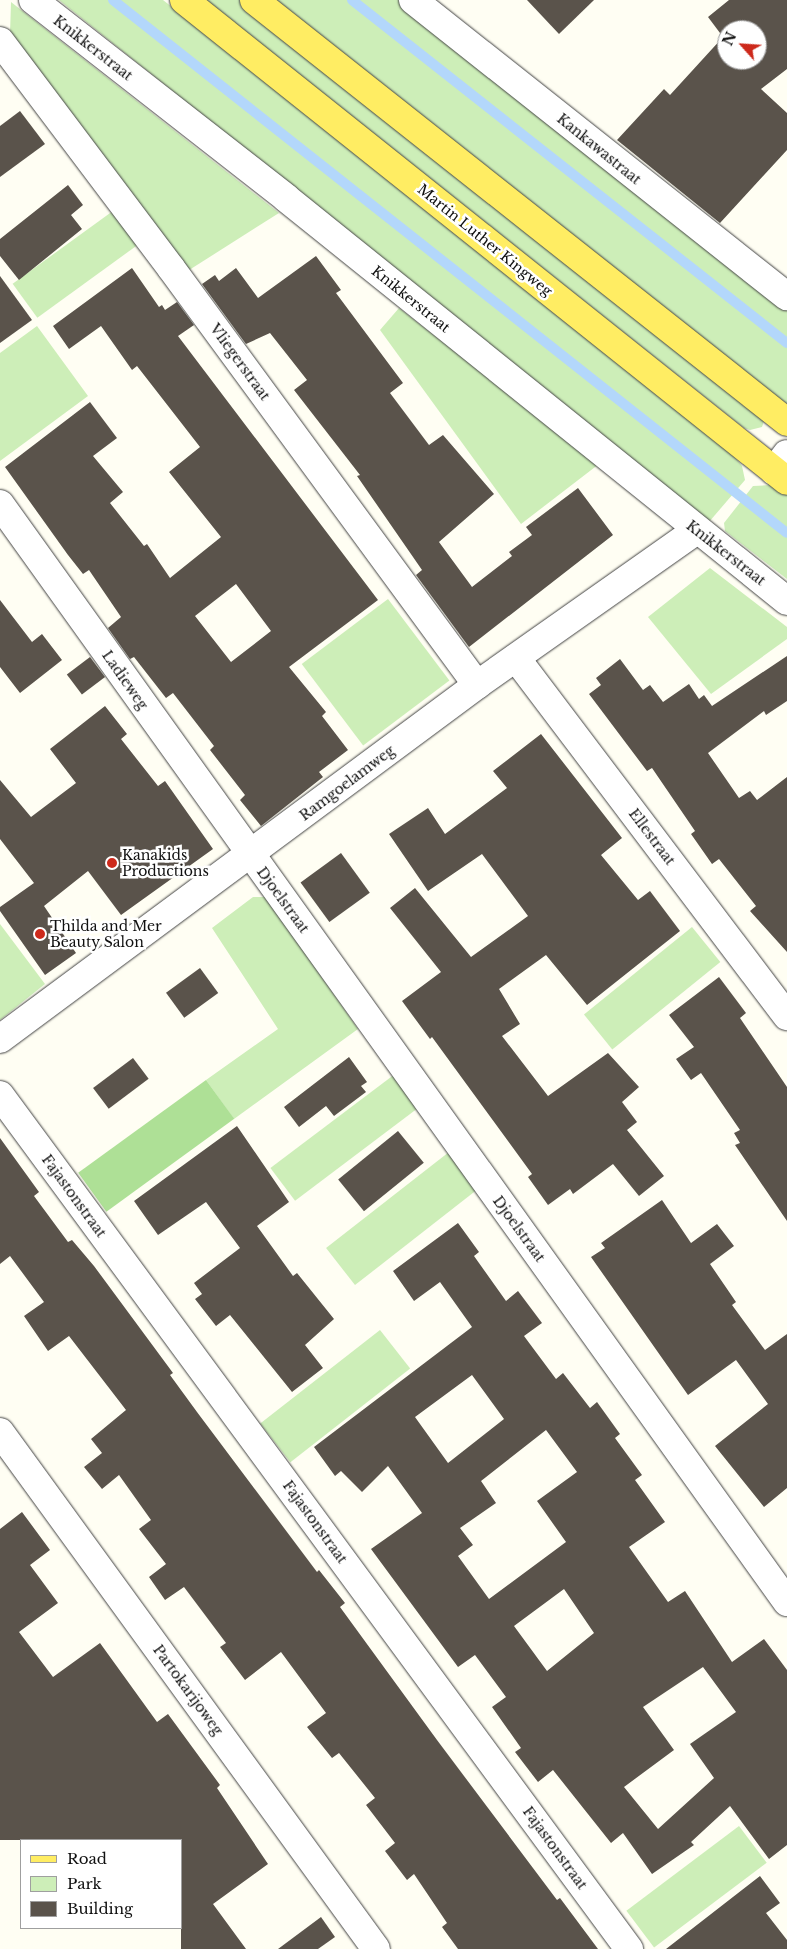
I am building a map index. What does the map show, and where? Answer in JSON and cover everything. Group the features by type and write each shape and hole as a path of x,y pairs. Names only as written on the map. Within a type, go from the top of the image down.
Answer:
{"main road":[{"name":"Martin Luther Kingweg","path":"184,0 783,468"},
{"path":"254,0 787,422"}],"street":[{"name":"Knikkerstraat","path":"33,0 286,198 787,601"},
{"name":"Kankawastraat","path":"413,0 787,296"},
{"name":"Vliegerstraat","path":"0,41 171,268 477,685"},
{"name":"Ladieweg","path":"0,504 251,855"},
{"name":"Ramgoelamweg","path":"0,1039 251,855 477,685 697,530"},
{"name":"Ellestraat","path":"516,658 787,1016"},
{"name":"Djoelstraat","path":"251,855 787,1602"},
{"name":"Fajastonstraat","path":"0,1096 629,1949"},
{"name":"Partokarijoweg","path":"0,1432 376,1949"}],"green space":[{"path":"59,0 163,0 720,439 742,466 745,480 709,522"},
{"path":"205,0 240,0 755,406 764,421 762,427 750,430 744,428"},
{"path":"276,0 398,0 787,308 787,407"},
{"path":"11,2 279,213 186,272 10,35"},
{"path":"117,208 142,242 37,318 13,284"},
{"path":"399,308 599,464 521,524 380,330"},
{"path":"37,326 88,396 0,461 0,353"},
{"path":"771,485 787,494 787,579 725,531 724,523 753,486"},
{"path":"710,568 787,627 787,639 711,694 648,617"},
{"path":"388,599 449,680 363,745 302,664"},
{"path":"253,897 266,897 358,1029 234,1119 206,1080 278,1029 212,928"},
{"path":"0,924 45,984 0,1020"},
{"path":"692,927 720,962 612,1049 584,1014"},
{"path":"395,1074 420,1107 295,1201 270,1168"},
{"path":"206,1080 234,1119 106,1212 78,1173"},
{"path":"449,1152 478,1189 355,1285 326,1248"},
{"path":"380,1330 410,1369 290,1462 260,1424"},
{"path":"739,1826 767,1863 654,1948 626,1911"}],"building":[{"path":"527,0 594,0 559,34"},
{"path":"729,0 787,0 787,69 761,89 787,113 787,150 720,223 617,140 664,89 670,95 717,44 717,70 767,70 767,20 717,20 717,29 708,17"},
{"path":"20,111 45,144 0,177 0,126"},
{"path":"68,185 83,205 71,215 82,229 19,280 0,256 0,239"},
{"path":"316,256 341,290 336,293 403,383 390,393 429,445 443,435 494,494 439,542 472,587 512,556 509,552 532,535 526,527 578,488 613,535 469,647 416,575 422,570 357,476 360,475 294,390 307,380 270,333 246,344 202,284 215,275 219,281 236,268 258,298"},
{"path":"132,268 159,307 162,305 165,310 177,302 194,325 178,336 378,600 289,667 326,712 322,716 348,750 319,772 323,777 261,826 240,800 245,795 210,750 214,746 173,693 166,698 134,657 130,659 108,628 121,617 89,570 83,574 68,555 5,467 90,402 117,438 93,456 123,492 110,503 144,546 147,544 170,578 221,537 169,472 200,447 137,366 132,370 101,326 69,349 53,326","holes":["236,584 271,631 231,662 195,616"]},
{"path":"0,276 32,320 0,343"},
{"path":"0,600 32,642 42,634 62,660 20,693 0,667"},
{"path":"787,656 787,701 766,715 764,711 708,753 739,798 750,791 757,800 787,777 787,952 750,911 756,906 719,859 712,864 691,834 695,831 652,768 647,771 589,694 601,685 596,678 620,659 643,690 650,685 663,702 689,684 699,699 704,695 712,706"},
{"path":"90,657 105,677 82,694 67,674"},
{"path":"105,706 127,734 121,739 158,786 165,781 213,849 121,915 88,871 44,906 76,953 45,975 0,911 0,907 34,883 0,839 0,780 31,817 76,783 50,749"},
{"path":"541,734 622,838 601,855 638,900 650,891 680,931 587,1005 546,955 499,989 520,1024 502,1036 548,1096 608,1053 639,1087 622,1102 637,1122 627,1130 664,1176 639,1196 613,1164 573,1194 570,1189 548,1205 528,1177 532,1174 432,1037 430,1039 402,1001 441,972 390,908 415,888 471,957 528,916 482,854 428,891 389,834 428,808 445,834 507,788 493,771"},
{"path":"341,853 370,893 329,922 301,882"},
{"path":"200,968 218,993 184,1018 166,993"},
{"path":"719,977 746,1013 740,1018 787,1087 787,1221 735,1145 740,1143 734,1133 740,1130 701,1073 691,1080 676,1059 694,1047 669,1015"},
{"path":"349,1057 367,1082 361,1086 366,1092 334,1116 326,1106 299,1127 284,1107"},
{"path":"133,1058 149,1079 109,1109 93,1088"},
{"path":"237,1126 289,1202 257,1226 293,1276 297,1273 334,1319 305,1345 323,1368 292,1392 230,1315 216,1326 195,1299 202,1294 194,1283 240,1248 206,1202 158,1235 134,1201"},
{"path":"398,1131 424,1163 364,1211 338,1179"},
{"path":"0,1138 39,1192 34,1196 68,1242 72,1240 94,1266 173,1373 170,1375 197,1412 317,1572 319,1570 345,1603 340,1607 437,1740 557,1900 560,1898 598,1949 458,1949 442,1927 447,1923 414,1874 407,1880 385,1851 395,1843 366,1805 375,1798 339,1753 332,1758 307,1727 326,1713 281,1652 245,1680 220,1647 226,1643 184,1587 165,1600 149,1577 166,1564 139,1529 151,1520 119,1475 102,1489 84,1467 102,1453 91,1439 126,1410 69,1336 48,1351 24,1316 44,1302 10,1256 0,1264"},
{"path":"662,1200 691,1243 717,1224 734,1246 710,1264 736,1302 732,1305 765,1350 787,1334 787,1488 764,1507 715,1446 768,1404 736,1360 688,1395 591,1257 605,1248 601,1243"},
{"path":"458,1223 479,1252 474,1256 506,1301 518,1291 542,1323 524,1336 556,1379 563,1373 590,1408 597,1402 620,1434 615,1438 642,1475 635,1480 665,1522 629,1547 668,1602 685,1591 732,1662 764,1639 787,1670 787,1845 769,1859 730,1806 691,1842 694,1845 652,1874 623,1833 611,1843 553,1770 538,1782 515,1752 521,1748 492,1707 506,1697 475,1655 458,1667 371,1549 422,1513 388,1466 362,1492 341,1471 335,1476 314,1447 472,1327 440,1282 414,1301 393,1271","holes":["472,1375 504,1419 448,1463 415,1417","546,1430 577,1472 537,1501 566,1542 489,1599 458,1556 473,1545 460,1528 496,1503 481,1481","564,1589 594,1633 547,1671 514,1626","703,1667 736,1712 690,1744 714,1778 658,1829 624,1787 674,1750 643,1707"]},
{"path":"22,1512 50,1550 30,1565 58,1603 19,1632 53,1677 100,1643 157,1722 168,1714 220,1785 217,1788 268,1864 213,1904 246,1949 181,1949 182,1839 0,1840 0,1529"},
{"path":"760,1876 780,1903 766,1913 787,1940 787,1949 666,1949"},
{"path":"321,1917 335,1937 318,1949 278,1949"}],"waterway":[{"path":"113,0 787,533"},
{"path":"352,0 787,343"}],"place":[{"name":"Kanakids Productions","path":"112,863"},
{"name":"Thilda and Mer Beauty Salon","path":"40,934"}]}
